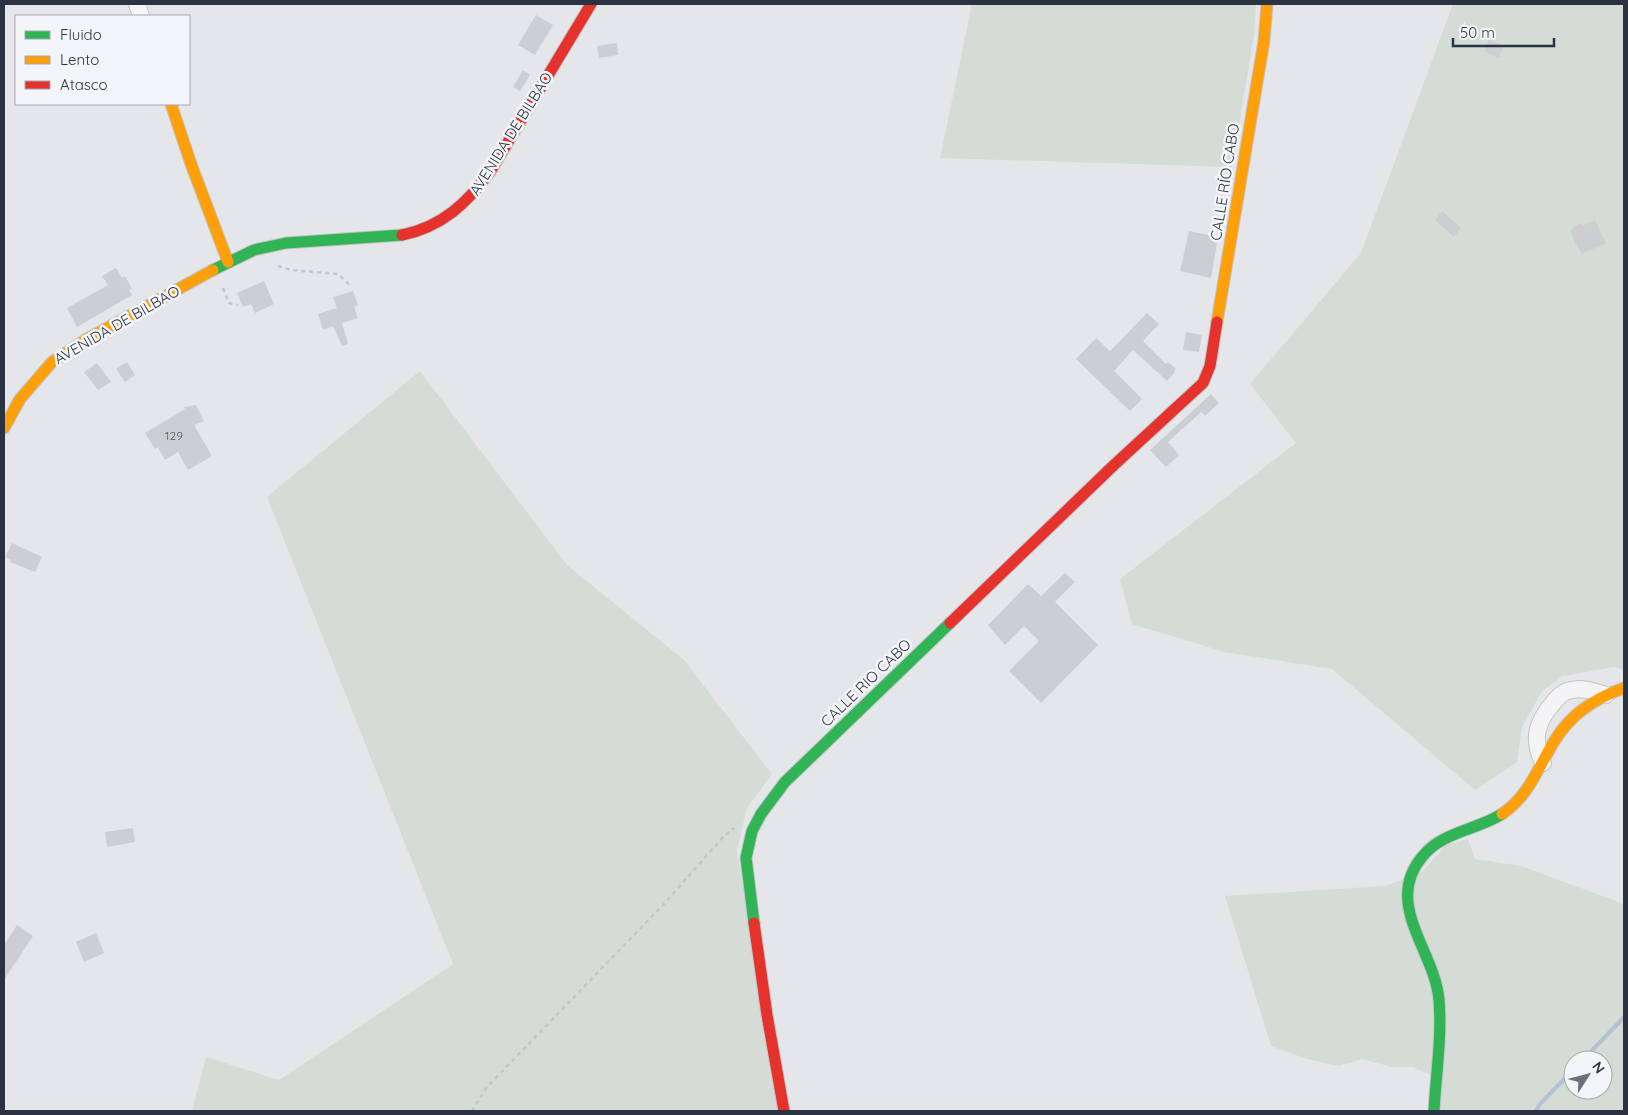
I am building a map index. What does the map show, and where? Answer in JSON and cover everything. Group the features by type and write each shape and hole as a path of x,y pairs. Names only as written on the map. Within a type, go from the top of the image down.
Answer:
{"main road":[{"name":"AVENIDA DE BILBAO","path":"4,428 20,399 52,362 87,340 228,262 266,247 302,241 406,235 426,229 457,211 474,195 490,172 591,4"},
{"name":"CALLE RÍO CABO","path":"1210,366 1264,41 1268,4"},
{"path":"171,105 194,174 228,262"},
{"name":"CALLE RIO CABO","path":"784,1111 763,998 748,882 746,852 761,810 785,782 1114,464 1203,383 1210,366"},
{"path":"1434,1111 1439,996 1431,966 1410,913 1406,896 1408,881 1418,861 1435,844 1449,836 1489,822 1512,807 1526,793 1566,725 1582,710 1606,695 1624,688"}],"street":[{"path":"1543,763 1536,744 1537,730 1542,717 1556,699 1566,691 1573,689 1587,690 1606,695"}],"path":[{"path":"266,247 271,260 282,268 338,274 350,286"},
{"path":"217,268 229,303 238,305"},
{"path":"472,1111 488,1087 656,911 723,837 737,825"}],"shaded area":[{"path":"972,4 1256,4 1254,35 1232,167 940,158"},
{"path":"1453,4 1624,4 1624,670 1615,667 1563,676 1542,691 1522,727 1517,762 1475,790 1332,669 1225,652 1132,624 1120,579 1296,443 1250,384 1361,253"},
{"path":"420,371 567,565 684,660 772,774 747,808 737,850 778,1111 192,1111 206,1057 279,1080 453,964 267,497"},
{"path":"1468,839 1475,859 1521,866 1624,904 1624,1111 1440,1111 1443,1080 1412,1067 1392,1067 1362,1059 1339,1066 1307,1059 1271,1046 1225,896 1385,886 1422,872 1446,845"}],"building":[{"path":"536,15 553,25 535,55 518,45"},
{"path":"1489,40 1504,46 1498,58 1484,51"},
{"path":"617,43 618,55 599,58 597,46"},
{"path":"523,70 530,75 520,91 513,87"},
{"path":"1442,211 1461,228 1454,237 1435,220"},
{"path":"1595,220 1606,243 1582,254 1570,231 1580,223 1582,226"},
{"path":"1189,231 1218,237 1211,278 1180,271"},
{"path":"116,268 122,278 125,276 132,289 129,290 132,295 77,327 67,308 108,285 102,276"},
{"path":"264,281 274,304 255,313 251,304 243,307 237,293"},
{"path":"353,291 358,305 354,307 358,318 342,323 348,344 342,346 333,326 323,330 318,314 337,308 333,297"},
{"path":"1147,313 1159,324 1143,341 1166,364 1168,362 1176,369 1167,381 1133,350 1114,371 1142,399 1130,411 1076,359 1096,338 1110,351"},
{"path":"1186,332 1202,335 1199,352 1183,350"},
{"path":"127,362 135,375 125,382 116,369"},
{"path":"97,363 111,382 98,390 84,372"},
{"path":"1211,394 1219,403 1205,416 1201,412 1168,442 1179,455 1166,467 1150,450"},
{"path":"196,405 204,421 194,425 212,456 188,470 178,452 165,460 158,447 155,449 145,433 185,409 184,407"},
{"path":"12,543 42,557 35,572 10,562 11,560 5,557"},
{"path":"1065,573 1075,582 1055,602 1098,645 1041,703 1009,671 1039,641 1024,626 1005,645 988,625 1028,584 1041,596"},
{"path":"133,828 135,842 107,847 105,832"},
{"path":"17,925 33,936 4,980 4,945"},
{"path":"96,933 104,953 84,962 76,942"}],"waterway":[{"path":"1593,1050 1624,1017"},
{"path":"1536,1111 1540,1104 1563,1080"}],"traffic: fast":[{"path":"213,270 254,250 286,243 402,235"},
{"path":"754,923 746,858 752,831 761,814 785,782 950,623"},
{"path":"1434,1111 1439,1042 1439,1000 1436,982 1414,928 1409,910 1408,892 1411,875 1422,857 1439,842 1502,814"}],"traffic: slow":[{"path":"1217,322 1264,41 1267,4"},
{"path":"171,105 191,164 228,262"},
{"path":"4,428 20,399 52,362 87,339 213,270"},
{"path":"1502,814 1527,789 1555,740 1568,722 1594,702 1624,688"}],"traffic: jam":[{"path":"402,235 441,220 472,194 490,172 591,4"},
{"path":"950,623 1114,465 1203,383 1210,366 1217,322"},
{"path":"754,923 767,1015 784,1111"}]}
